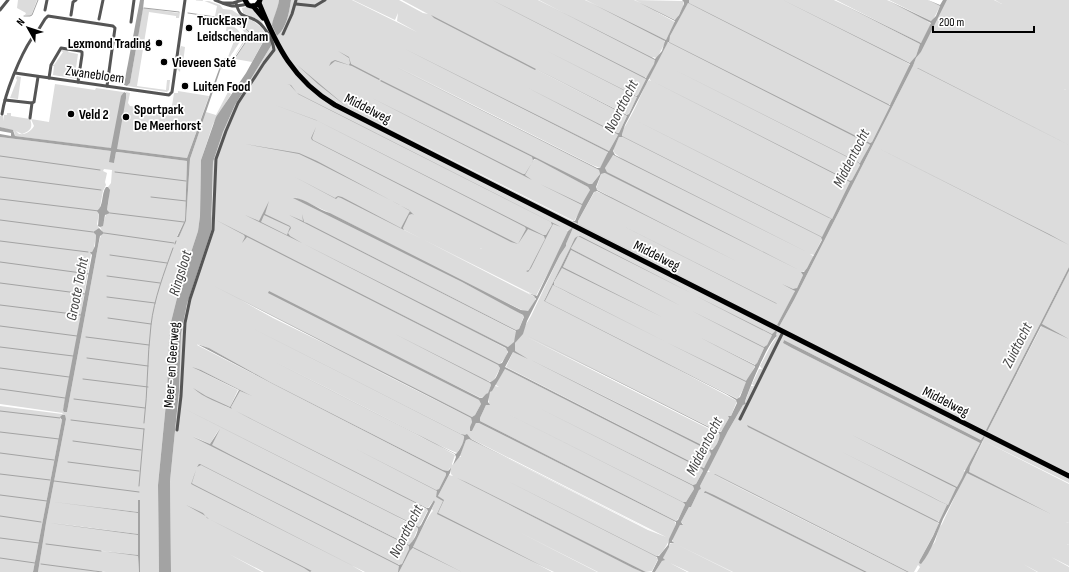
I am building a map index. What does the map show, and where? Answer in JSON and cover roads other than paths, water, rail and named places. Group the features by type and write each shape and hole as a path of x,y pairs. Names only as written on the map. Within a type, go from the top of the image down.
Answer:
{"main road":[{"path":"244,1 253,6 260,2"},
{"name":"Middelweg","path":"260,2 268,32 298,76 315,92 335,105 1069,476"},
{"name":"Middelweg","path":"253,6 265,20"}],"street":[{"path":"0,10 8,0"},
{"path":"45,10 47,0"},
{"path":"71,15 73,2 76,0"},
{"path":"99,19 103,0"},
{"path":"131,22 134,0"},
{"name":"Zwanebloem","path":"15,74 169,95 172,92 185,0"},
{"path":"215,0 230,4 237,4 244,1"},
{"path":"283,34 296,2 315,6 325,0"},
{"path":"237,4 244,1"},
{"path":"237,4 242,15 255,19 268,32"},
{"path":"2,114 5,100 23,53 48,16 113,26 115,28 107,86"},
{"name":"Meer- en Geerweg","path":"177,430 184,323 213,230 216,159 238,103 264,62 274,52 274,41"},
{"path":"49,78 51,65 61,48 82,52 78,82"},
{"path":"30,118 38,77"},
{"path":"5,100 32,104"},
{"path":"740,419 783,332"}],"waterway":[{"path":"24,16 32,15 38,0"},
{"path":"144,8 179,12"},
{"path":"188,13 236,20 251,34 232,61"},
{"path":"0,156 100,170"},
{"path":"115,172 186,181"},
{"path":"0,177 101,190"},
{"path":"151,197 186,201"},
{"path":"0,199 99,211"},
{"path":"110,213 184,222"},
{"path":"0,220 93,232"},
{"name":"Ringsloot","path":"104,233 174,243"},
{"name":"Groote Tocht","path":"0,241 88,252"},
{"name":"Ringsloot","path":"144,423 152,315 173,248"},
{"name":"Ringsloot","path":"110,255 167,263"},
{"name":"Groote Tocht","path":"0,262 89,274"},
{"path":"107,276 160,283"},
{"name":"Groote Tocht","path":"0,283 85,294"},
{"path":"107,297 155,303"},
{"name":"Groote Tocht","path":"0,305 81,315"},
{"path":"108,318 151,324"},
{"path":"0,326 77,336"},
{"path":"86,337 149,345"},
{"path":"0,347 73,356"},
{"path":"87,358 148,366"},
{"path":"0,368 69,377"},
{"path":"83,379 148,387"},
{"path":"0,389 65,398"},
{"path":"74,399 145,408"},
{"path":"0,411 60,418"},
{"path":"71,420 144,429"},
{"path":"139,486 144,429"},
{"path":"0,432 59,439"},
{"path":"73,441 141,450"},
{"path":"0,453 54,460"},
{"path":"68,462 139,471"},
{"path":"0,474 50,480"},
{"path":"54,481 139,492"},
{"path":"0,495 47,501"},
{"path":"0,516 41,522"},
{"path":"0,538 39,543"},
{"path":"46,544 101,551"},
{"path":"0,558 35,563"},
{"path":"41,564 102,572"}],"place":[{"name":"TruckEasy Leidschendam","path":"189,28"},
{"name":"Lexmond Trading","path":"159,43"},
{"name":"Vieveen Saté","path":"164,62"},
{"name":"Luiten Food","path":"185,86"},
{"name":"Veld 2","path":"71,114"},
{"name":"Sportpark De Meerhorst","path":"126,117"}],"water label":[{"name":"Noordtocht","path":"621,106"},
{"name":"Middentocht","path":"851,158"},
{"name":"Zuidtocht","path":"1017,345"},
{"name":"Middentocht","path":"704,446"},
{"name":"Noordtocht","path":"406,531"}]}
